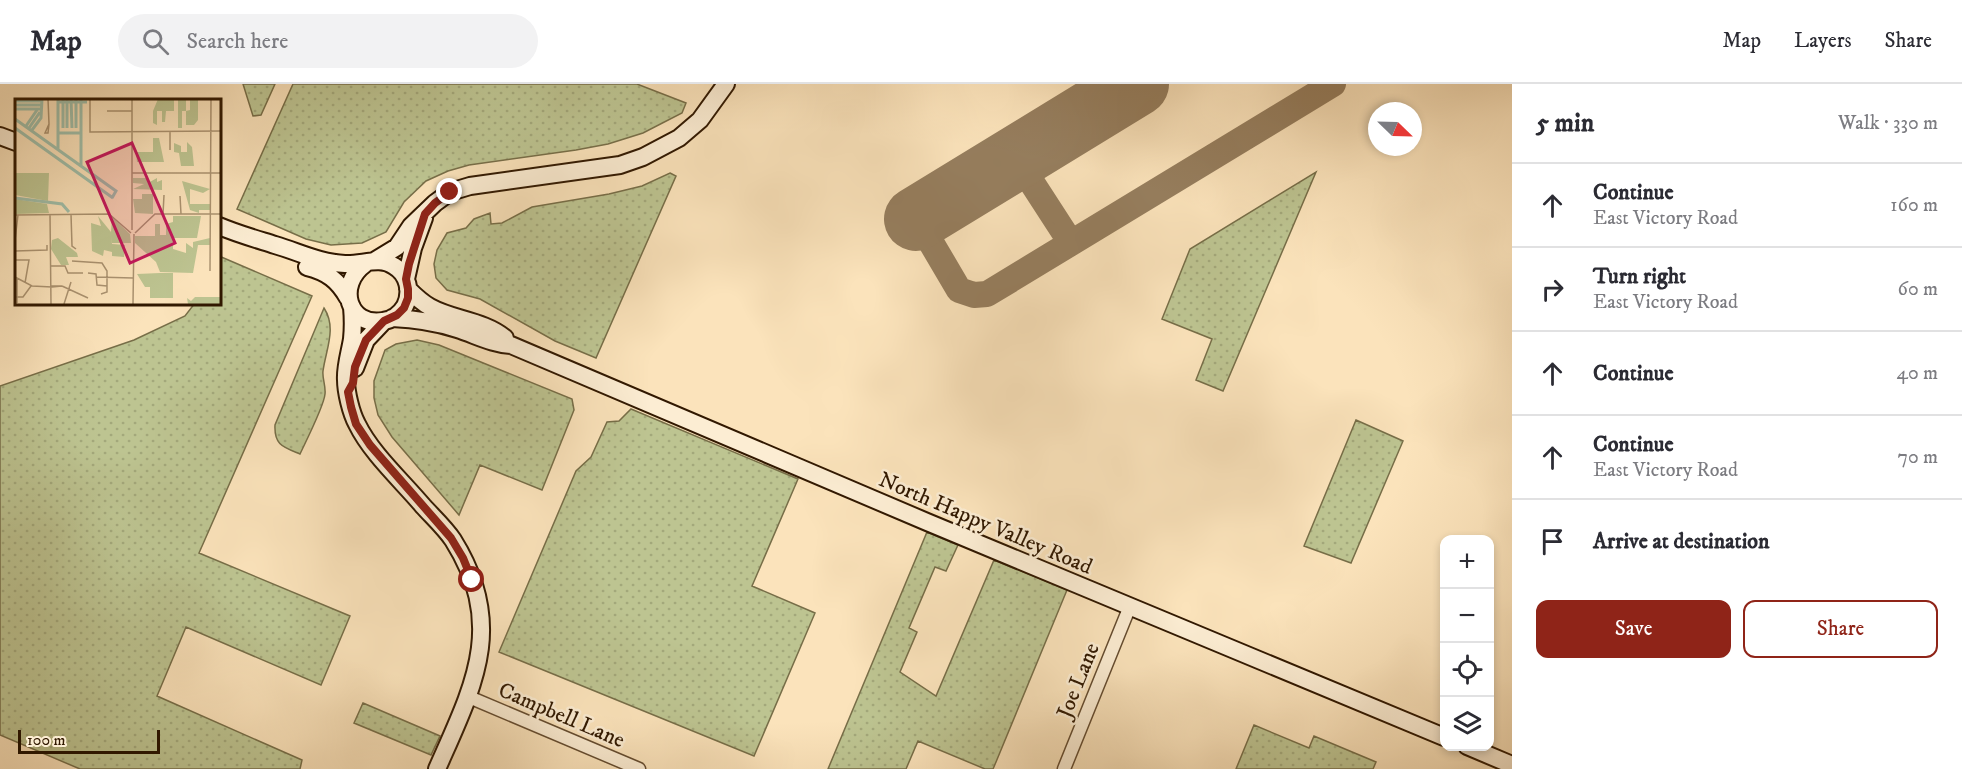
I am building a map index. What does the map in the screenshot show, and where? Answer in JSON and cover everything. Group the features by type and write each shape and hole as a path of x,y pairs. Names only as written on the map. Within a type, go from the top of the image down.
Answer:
{"main road":[{"path":"437,769 469,697 476,674 481,628 479,608 472,580 451,538 370,445 356,424 345,381 352,336 348,287 351,278 357,270 397,247 411,226 450,192 471,186 620,165 643,158 679,138 700,120 726,84"},
{"path":"0,136 15,142"},
{"path":"348,392 366,340 388,319 404,308 408,298 407,284 413,248 425,214"},
{"path":"220,226 250,239 332,263 384,261 401,271 407,284"},
{"path":"250,239 272,254 329,275 342,286 359,315 368,320 388,319"},
{"name":"North Happy Valley Road","path":"407,284 421,301 432,309 488,328 502,336 511,345"},
{"name":"North Happy Valley Road","path":"388,319 424,320 498,344 511,345 927,522 1440,735"},
{"path":"1477,751 1512,765"}],"street":[{"name":"Joe Lane","path":"1064,769 1130,606"},
{"name":"Campbell Lane","path":"469,697 639,769"}],"green space":[{"path":"243,84 275,84 261,115 253,116"},
{"path":"293,84 637,84 686,103 682,113 643,133 608,144 469,165 448,171 426,181 404,202 386,232 362,243 331,245 306,239 237,209"},
{"path":"1316,172 1223,391 1196,380 1212,339 1162,319 1190,249"},
{"path":"670,173 676,176 596,358 555,341 480,299 447,290 436,278 434,264 437,250 447,233 466,228 474,219 490,213 491,224 502,223 532,207 642,186"},
{"path":"220,256 312,296 199,553 350,616 321,685 186,627 157,696 302,760 300,769 80,769 0,735 0,386 134,340 185,316 194,304 220,304"},
{"path":"324,308 330,323 330,339 323,371 325,394 300,454 278,441 275,425"},
{"path":"417,340 439,345 572,399 574,410 542,490 480,465 459,515 392,437 378,415 374,398 374,381 385,350 396,344"},
{"path":"631,409 798,479 752,586 815,613 754,756 499,652 576,471 591,457 607,422 619,421"},
{"path":"1356,420 1403,441 1351,563 1304,546"},
{"path":"927,532 958,545 946,571 935,567 909,628 917,632 900,672 936,696 994,560 1067,590 996,762 993,769 985,769 918,741 906,769 828,769"},
{"path":"363,703 440,736 431,755 354,723"},
{"path":"1254,725 1309,748 1314,736 1376,762 1373,769 1236,769"}],"taxiway":[{"path":"927,212 929,239 959,290 974,295 987,294 1333,84"},
{"path":"1016,158 1071,243"}],"runway":[{"path":"916,219 1137,84"}],"route":[{"path":"450,192 425,214 409,264 406,279 408,298 404,308 397,315 384,321 366,340 348,392 356,424 370,445 451,538 472,580"}]}
